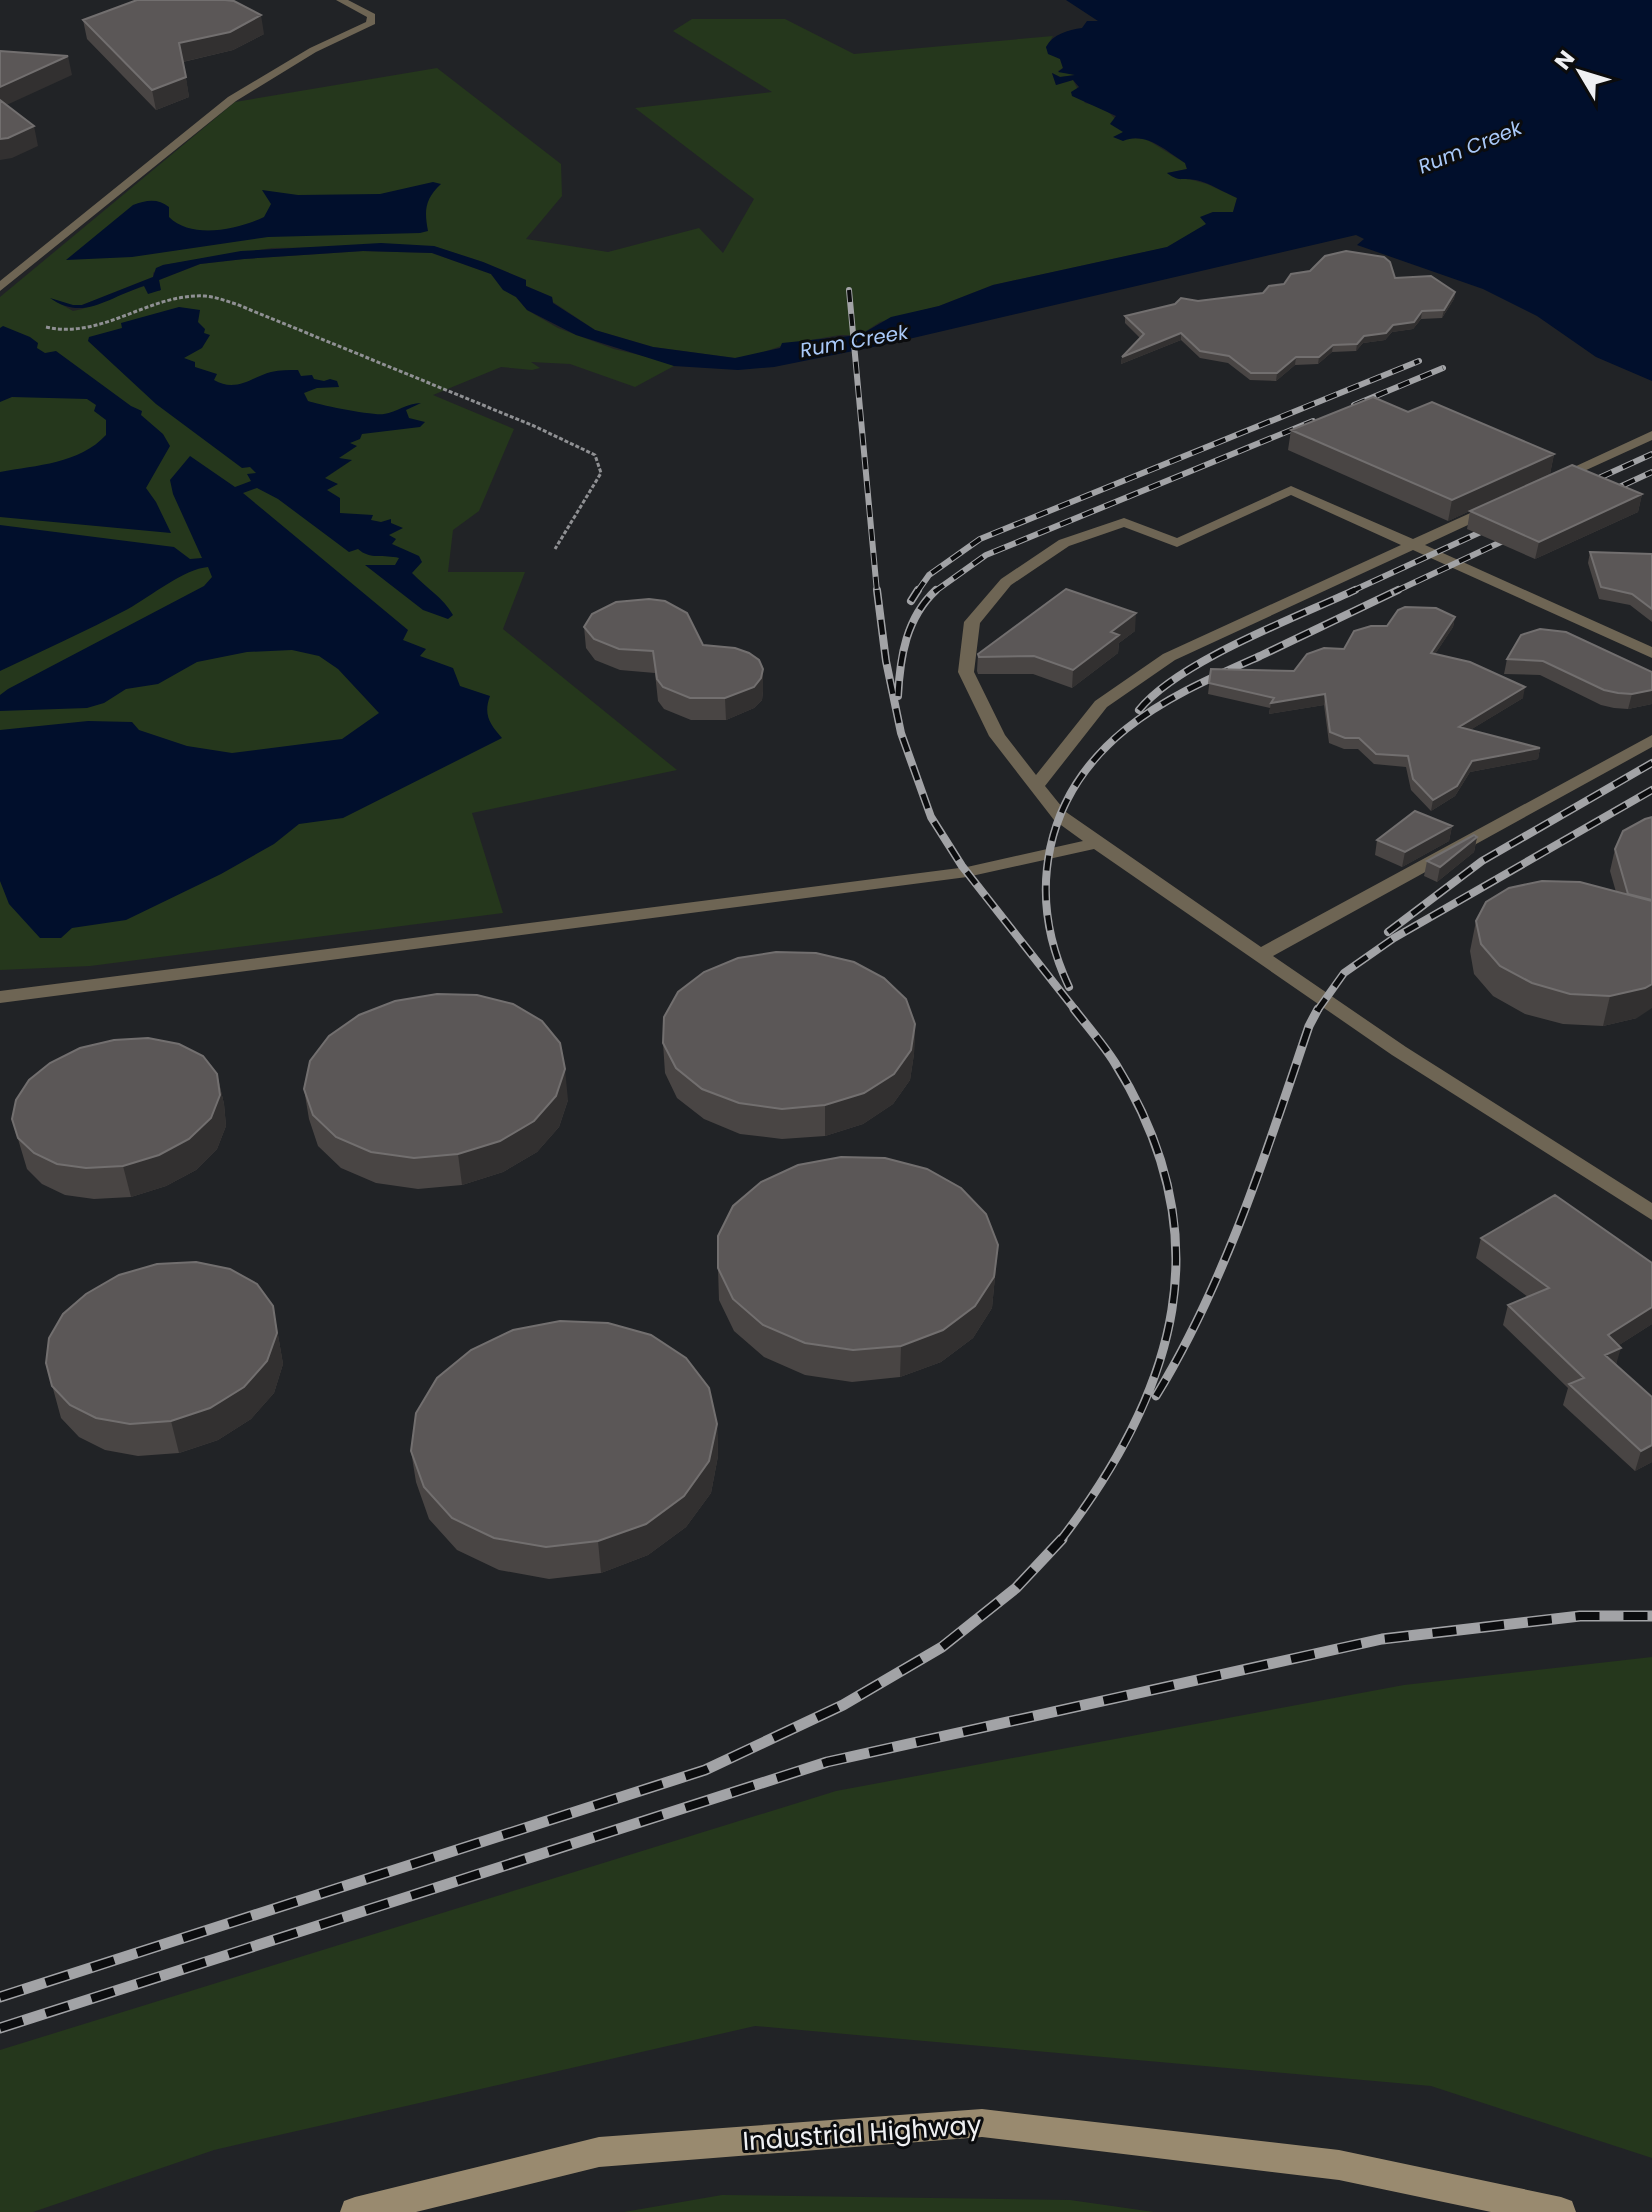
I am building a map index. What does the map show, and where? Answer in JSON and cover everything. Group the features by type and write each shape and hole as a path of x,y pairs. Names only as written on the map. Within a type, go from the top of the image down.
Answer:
{"main road":[{"name":"Industrial Highway","path":"355,2212 599,2152 982,2123 1339,2165 1561,2212"}],"lane":[{"path":"0,287 232,99 313,50 370,24 372,16 341,0"},
{"path":"1540,486 1652,435"},
{"path":"1652,653 1291,490 1177,543 1124,522 1064,543 1006,582 972,622 966,672 997,736 1060,816 1399,1051 1652,1213"},
{"path":"1036,786 1101,704 1169,657 1513,499"},
{"path":"1262,954 1652,740"},
{"path":"0,997 967,872 1097,843"}],"path":[{"path":"46,327 67,331 87,328 204,296 236,304 534,426 595,455 601,473 555,549"}],"green space":[{"path":"692,19 785,19 854,54 1053,36 1046,48 1060,59 1063,68 1058,71 1076,75 1060,77 1052,73 1056,85 1073,80 1085,103 1103,109 1116,120 1124,132 1114,137 1146,139 1185,163 1187,169 1167,173 1207,184 1237,198 1233,212 1213,212 1201,217 1207,224 1168,247 993,285 939,306 880,322 860,335 840,335 787,344 752,356 735,358 653,347 595,330 553,302 552,297 526,286 526,280 433,246 272,248 163,265 153,273 153,277 82,305 73,306 52,299 73,311 144,286 160,291 159,280 200,264 363,251 432,253 491,274 527,310 558,328 614,349 674,366 635,387 570,364 531,362 540,368 501,367 433,395 514,429 479,511 453,530 448,572 525,572 503,629 677,770 472,813 503,913 90,966 0,970 0,297 235,102 437,68 561,164 562,196 526,239 608,252 699,228 723,253 754,199 635,108 772,92 673,31"},
{"path":"1652,1657 1652,2158 1431,2086 755,2026 214,2150 33,2212 0,2212 0,2050 836,1791 1404,1685"},
{"path":"722,2195 1070,2200 1154,2212 624,2212"}],"water":[{"name":"Rum Creek","path":"1066,0 1652,0 1652,381 1596,357 1537,316 1483,289 1357,245 1364,239 1356,235 883,345 774,367 738,370 674,366 576,335 527,310 516,297 503,290 491,274 432,253 363,251 200,264 159,280 161,290 148,294 144,286 85,308 62,305 50,298 82,305 153,277 156,268 163,265 241,251 381,243 434,246 526,280 526,286 552,297 553,303 595,330 653,347 735,358 780,348 782,343 860,335 891,317 939,306 993,285 1167,247 1206,224 1200,217 1213,212 1233,212 1237,198 1201,181 1178,179 1167,173 1187,169 1185,163 1163,148 1148,140 1123,141 1113,137 1123,132 1110,124 1116,116 1072,96 1071,92 1079,87 1073,80 1056,85 1052,73 1060,77 1075,75 1058,72 1063,68 1060,59 1048,54 1046,47 1061,33 1082,28 1087,21 1098,21"},
{"path":"433,182 441,184 427,205 428,231 420,233 268,237 132,257 66,260 133,205 143,202 165,204 169,207 169,217 179,224 216,230 264,217 271,204 262,190 298,195 380,194"},
{"path":"179,307 200,310 198,322 205,329 204,333 210,335 202,348 184,358 195,362 195,367 217,374 214,380 222,384 244,383 281,370 298,370 301,376 312,375 314,379 337,381 339,387 317,388 304,393 308,401 314,403 378,414 421,403 406,410 409,418 425,422 420,427 362,434 360,439 350,443 357,446 339,458 352,460 325,478 338,484 327,490 340,498 340,513 373,515 371,520 381,522 391,519 391,523 403,528 389,535 396,539 392,544 419,556 422,562 412,573 449,609 453,615 448,619 423,610 365,565 395,565 399,558 372,556 358,549 349,552 278,499 257,488 243,493 408,630 403,640 426,649 420,656 453,668 460,686 490,696 487,709 489,719 502,738 343,818 299,824 274,844 221,874 126,920 72,928 61,938 40,938 9,904 0,881 0,730 88,721 132,722 139,730 187,746 232,753 342,739 379,713 338,669 319,656 292,650 247,652 197,662 158,684 126,689 104,703 87,708 0,711 0,695 8,689 204,586 212,577 208,567 189,573 128,609 0,671 0,525 174,547 190,559 202,558 173,494 170,480 190,456 235,487 251,481 247,474 256,473 250,467 242,468 156,404 88,341 89,337 122,328 121,323"},
{"path":"3,326 30,337 38,343 37,348 45,353 56,351 142,411 141,415 163,434 170,446 146,488 171,533 0,517 0,472 70,458 95,445 106,435 106,420 94,411 96,405 87,399 12,397 0,402 0,328"}],"building":[{"path":"137,0 234,1 261,15 230,32 179,43 186,77 152,90 83,20"},
{"path":"0,51 68,56 0,87"},
{"path":"0,100 34,126 0,139"},
{"path":"1346,251 1384,257 1390,262 1395,278 1431,276 1455,292 1444,310 1422,311 1414,322 1393,325 1386,333 1364,336 1357,344 1333,345 1319,357 1296,357 1277,373 1251,373 1229,356 1200,351 1181,333 1122,357 1144,334 1125,316 1175,304 1181,298 1198,301 1263,293 1269,286 1284,284 1291,274 1310,271 1325,256"},
{"path":"1373,397 1408,412 1432,402 1554,454 1452,500 1291,430"},
{"path":"1572,465 1642,494 1539,542 1470,511"},
{"path":"1590,552 1652,554 1652,609 1632,594 1601,587"},
{"path":"1066,589 1136,613 1111,632 1119,635 1073,670 1034,656 979,657 978,654"},
{"path":"665,601 687,613 703,645 735,648 759,660 763,669 761,678 754,687 725,698 690,698 663,687 657,679 653,651 619,649 594,639 584,627 592,614 616,602"},
{"path":"1405,607 1436,608 1455,617 1431,653 1470,662 1525,687 1459,727 1540,748 1472,761 1457,786 1433,800 1413,779 1408,756 1376,754 1359,738 1345,738 1330,732 1325,694 1271,703 1274,698 1209,683 1211,669 1294,671 1307,654 1324,648 1344,649 1354,631 1387,626 1398,610"},
{"path":"1540,629 1566,632 1652,672 1652,690 1618,693 1604,690 1543,661 1507,659 1521,635"},
{"path":"1415,811 1452,826 1405,852 1377,840"},
{"path":"1652,817 1652,900 1628,894 1615,849 1623,831"},
{"path":"1474,835 1477,837 1440,867 1427,861"},
{"path":"1542,881 1580,882 1652,901 1652,984 1610,996 1570,994 1532,983 1500,966 1481,944 1476,921 1486,902 1509,888"},
{"path":"776,952 816,953 854,962 884,978 906,999 915,1024 911,1050 894,1074 864,1093 825,1105 782,1109 739,1103 702,1089 676,1068 663,1043 664,1017 678,992 704,972 738,958"},
{"path":"437,994 477,995 513,1004 542,1021 560,1043 565,1069 556,1096 534,1121 500,1141 458,1154 414,1158 371,1152 336,1137 313,1115 304,1089 310,1061 329,1036 359,1015 395,1001"},
{"path":"148,1038 179,1044 203,1056 217,1074 220,1095 211,1118 189,1139 159,1155 123,1166 86,1168 57,1164 34,1153 18,1138 12,1119 16,1100 29,1080 50,1063 80,1048 114,1040"},
{"path":"841,1157 885,1158 927,1169 961,1188 986,1214 998,1245 994,1277 975,1306 943,1330 901,1346 853,1350 805,1343 763,1325 733,1299 718,1268 718,1236 733,1206 761,1182 798,1165"},
{"path":"1555,1195 1652,1263 1652,1307 1608,1335 1621,1348 1605,1355 1652,1397 1652,1445 1641,1451 1569,1384 1584,1378 1508,1305 1549,1288 1481,1238"},
{"path":"196,1262 230,1269 257,1284 273,1306 277,1333 267,1361 244,1387 210,1408 171,1421 130,1424 96,1418 70,1405 52,1386 46,1363 49,1338 63,1314 86,1294 119,1275 157,1264"},
{"path":"560,1321 608,1323 651,1335 686,1358 709,1388 717,1424 709,1461 684,1496 646,1524 598,1541 546,1547 494,1538 452,1518 424,1487 411,1451 416,1413 437,1378 471,1350 513,1330"}],"railway":[{"path":"849,290 877,592"},
{"path":"917,592 929,575 980,539 1419,361"},
{"path":"1354,405 1443,368"},
{"path":"935,592 986,555 1313,421"},
{"path":"1579,487 1652,454"},
{"path":"1602,495 1652,472"},
{"path":"1350,592 1496,525"},
{"path":"1394,592 1518,534"},
{"path":"877,590 886,661 901,733 931,817 962,866 1076,1011"},
{"path":"911,601 918,590"},
{"path":"1139,710 1157,692 1209,658 1355,590"},
{"path":"1069,987 1055,952 1048,917 1046,882 1050,848 1060,815 1076,784 1098,755 1126,729 1174,697 1398,590"},
{"path":"898,696 906,639 918,613 935,592"},
{"path":"1388,932 1482,861 1652,763"},
{"path":"1317,1011 1344,973 1394,938 1652,790"},
{"path":"1060,1541 1100,1484 1133,1427 1157,1369 1172,1310 1176,1250 1168,1189 1148,1127 1115,1063 1074,1009"},
{"path":"1156,1396 1224,1262 1309,1026 1318,1009"},
{"path":"0,1997 705,1770 843,1705 942,1647 1016,1588 1062,1539"},
{"path":"0,2028 827,1762 1382,1639 1580,1616 1652,1616"}]}
